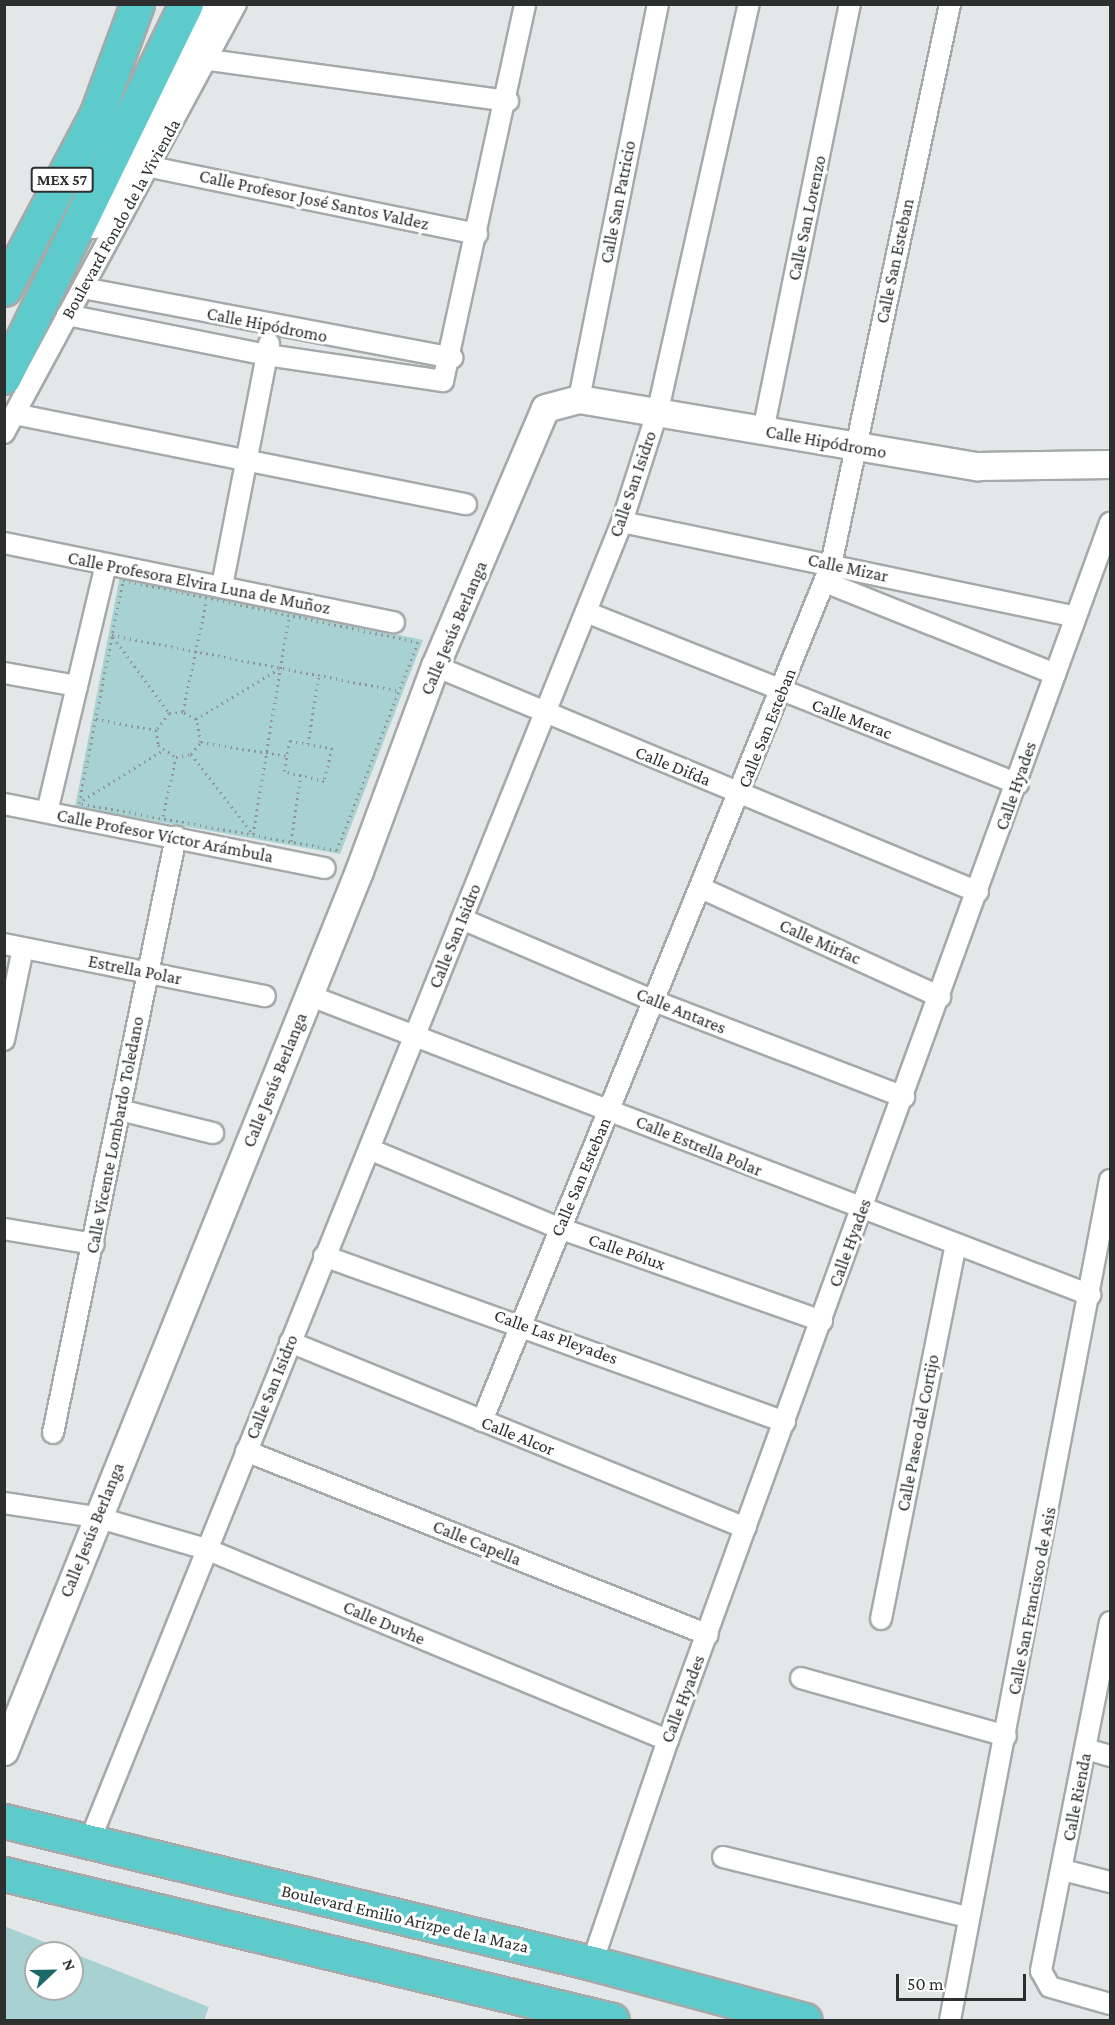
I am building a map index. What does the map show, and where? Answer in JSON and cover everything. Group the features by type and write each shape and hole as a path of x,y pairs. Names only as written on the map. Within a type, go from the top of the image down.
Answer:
{"highway":[{"name":"MEX 57","path":"4,289 97,113 137,4"},
{"path":"114,69 151,4"},
{"name":"MEX 57","path":"4,377 68,285 186,4"},
{"name":"Boulevard Emilio Arizpe de la Maza","path":"4,1821 88,1845 592,1963 804,2020"},
{"path":"4,1874 558,2013 612,2020"}],"street":[{"path":"68,285 117,185 212,4"},
{"name":"Boulevard Fondo de la Vivienda","path":"4,433 67,315 68,285 151,167 209,60 236,4"},
{"path":"452,358 477,234 508,101 525,4"},
{"name":"Calle San Patricio","path":"579,399 658,4"},
{"name":"Calle San Isidro","path":"88,1845 622,522 658,410 749,4"},
{"name":"Calle San Lorenzo","path":"763,431 850,4"},
{"name":"Calle San Esteban","path":"482,1421 559,1228 782,692 828,574 950,4"},
{"path":"209,60 508,101"},
{"name":"Calle Profesor José Santos Valdez","path":"151,167 477,234"},
{"name":"Calle Hipódromo","path":"67,315 435,384 447,378 452,358 272,327 68,285"},
{"path":"222,586 244,461 272,327"},
{"name":"Calle Hipódromo","path":"545,408 579,399 658,410 855,448 977,466 1110,464"},
{"name":"Calle Jesús Berlanga","path":"4,1751 96,1517 308,995 435,666 545,408"},
{"path":"15,414 466,504"},
{"name":"Calle Mizar","path":"622,522 828,574 1073,616"},
{"name":"Calle Hyades","path":"592,1963 668,1740 1018,784 1073,616 1110,523"},
{"name":"Calle Profesora Elvira Luna de Muñoz","path":"4,543 106,566 222,586 394,622"},
{"path":"47,812 106,566"},
{"name":"Calle Mizar","path":"828,574 1055,674"},
{"name":"Calle Merac","path":"586,612 782,692 1018,784"},
{"name":"Calle Difda","path":"435,666 544,716 740,793 978,892"},
{"path":"4,673 77,686"},
{"name":"Calle Profesor Víctor Arámbula","path":"4,804 325,868"},
{"name":"Calle Vicente Lombardo Toledano","path":"53,1433 94,1244 147,971 176,837"},
{"name":"Calle Mirfac","path":"701,888 940,997"},
{"name":"Calle Antares","path":"462,919 654,1001 903,1097"},
{"path":"4,1040 14,946"},
{"name":"Estrella Polar","path":"14,946 265,996"},
{"name":"Calle Estrella Polar","path":"308,995 416,1033 955,1247 1090,1295"},
{"path":"120,1110 213,1133"},
{"name":"Calle Pólux","path":"369,1149 559,1228 822,1321"},
{"name":"Calle San Francisco de Asis","path":"950,2020 968,1917 1006,1736 1090,1295 1110,1180"},
{"path":"4,1229 94,1244"},
{"name":"Calle Paseo del Cortijo","path":"881,1619 955,1247"},
{"name":"Calle Las Pleyades","path":"324,1256 520,1324 785,1422"},
{"name":"Calle Alcor","path":"290,1342 746,1528"},
{"name":"Calle Capella","path":"246,1450 708,1635"},
{"name":"Calle Duvhe","path":"4,1503 96,1517 206,1549 668,1740"},
{"name":"Calle Rienda","path":"1110,1622 1063,1870 1041,1971 1050,1987 1110,2004"},
{"path":"801,1678 1006,1736"},
{"path":"1086,1749 1110,1756"},
{"path":"723,1857 968,1917"},
{"path":"1063,1870 1110,1882"}],"path":[{"path":"123,580 418,642 337,850 79,803 123,580"},
{"path":"183,712 207,598"},
{"path":"253,834 289,615"},
{"path":"112,635 399,691"},
{"path":"112,635 169,713"},
{"path":"196,719 281,668"},
{"path":"308,744 319,675"},
{"path":"156,730 169,713 183,712 196,719 201,742"},
{"path":"96,719 156,730"},
{"path":"156,730 163,750 176,757 191,754 201,742"},
{"path":"290,741 332,748 324,781 284,771 287,756 290,741"},
{"path":"201,742 287,756"},
{"path":"79,803 163,750"},
{"path":"191,754 253,834"},
{"path":"162,818 176,757"},
{"path":"291,841 301,775"}],"shaded area":[{"path":"120,576 423,640 340,854 75,807"},
{"path":"4,1926 42,1941 24,1941 24,2001 84,2001 84,1958 209,2007 204,2020 5,2020"}]}
